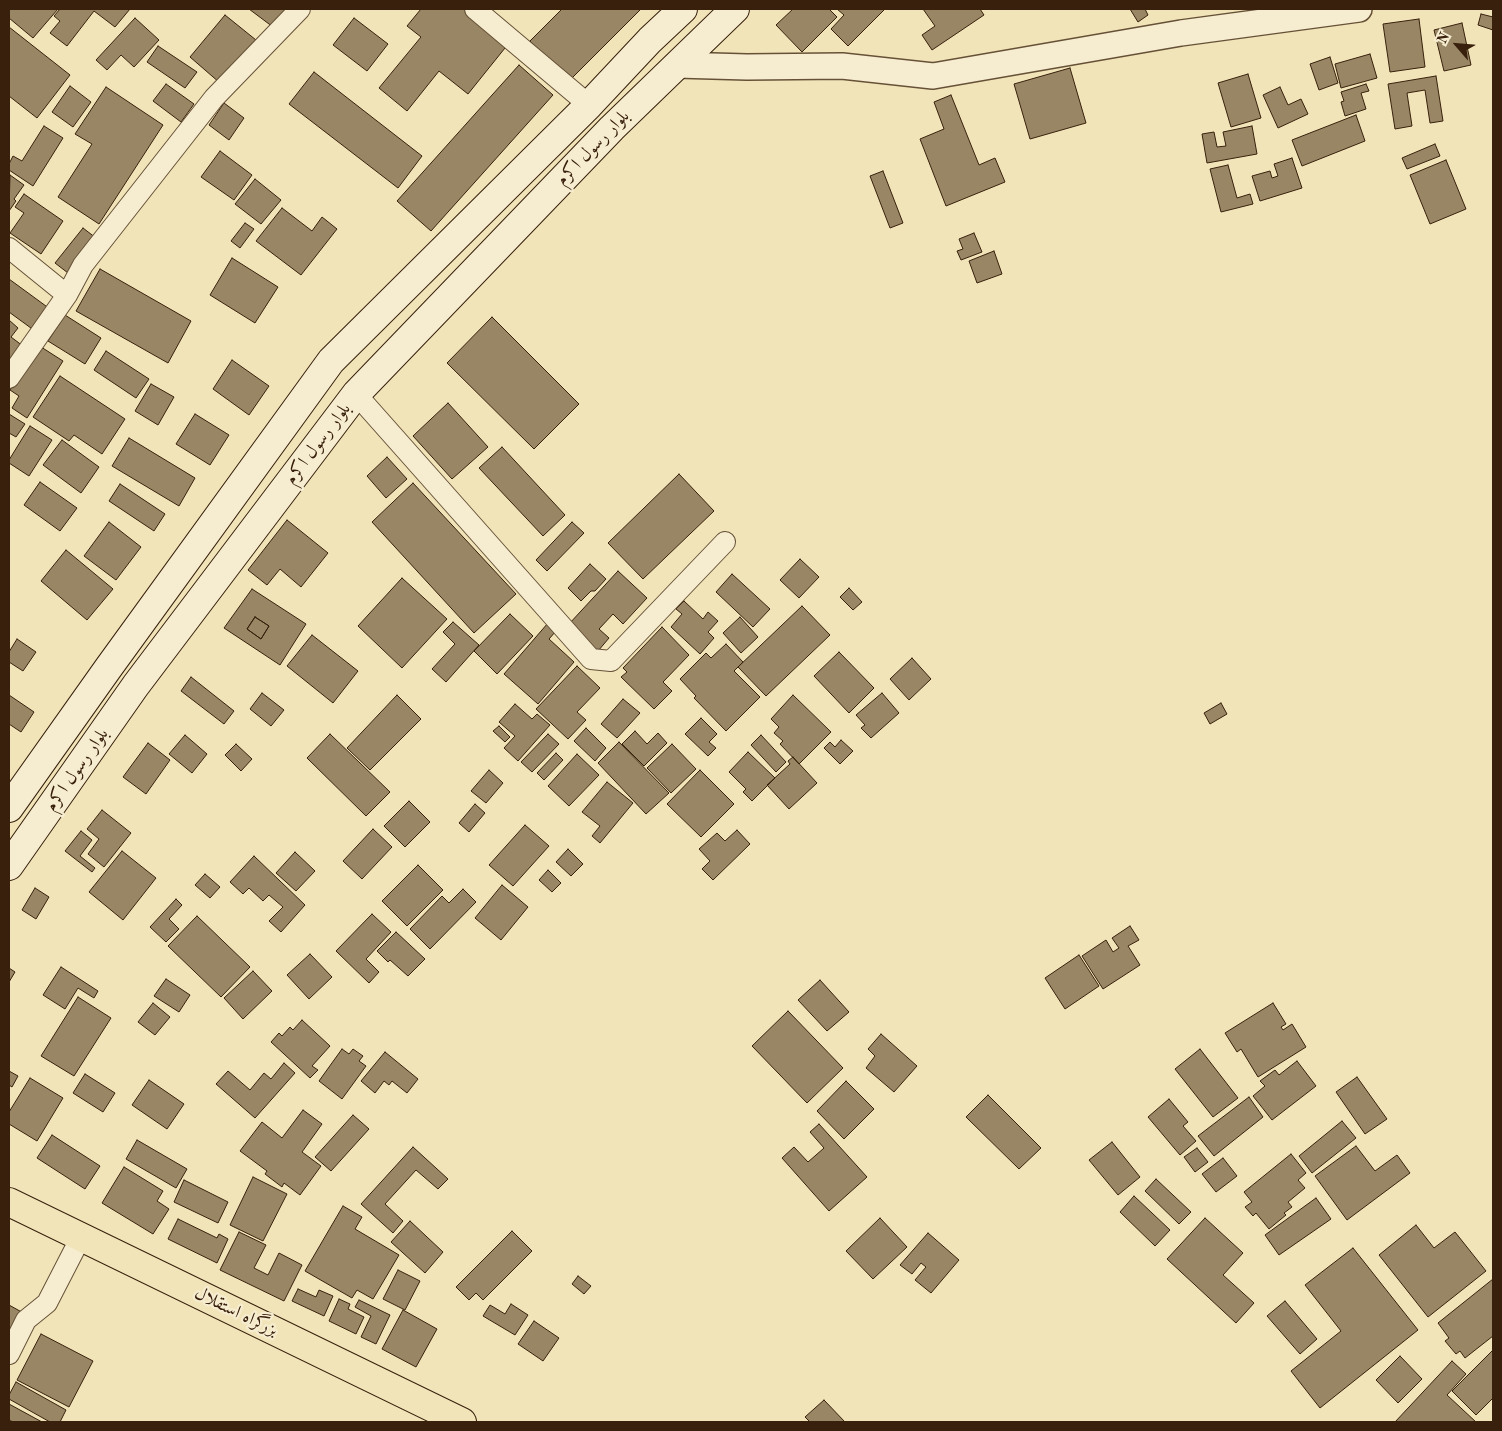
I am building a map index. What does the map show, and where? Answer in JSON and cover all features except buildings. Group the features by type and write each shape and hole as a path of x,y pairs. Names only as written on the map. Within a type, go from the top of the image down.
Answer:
{"highway":[{"name":"بزرگراه استقلال","path":"9,1202 461,1422"}],"main road":[{"name":"بلوار رسول اکرم","path":"9,808 115,658 331,361 590,105 650,40 683,9"},
{"name":"بلوار رسول اکرم","path":"9,866 136,685 356,394 612,128 735,9"},
{"path":"650,40 677,65"}],"street":[{"path":"9,378 67,295 83,265 214,98 300,9"},
{"path":"475,9 590,105"},
{"path":"677,65 747,67 842,66 933,76 1181,33 1359,9"},
{"path":"9,248 67,295"},
{"path":"356,394 591,659 611,661 725,542"},
{"path":"9,1354 26,1320 47,1303 81,1237"}]}
